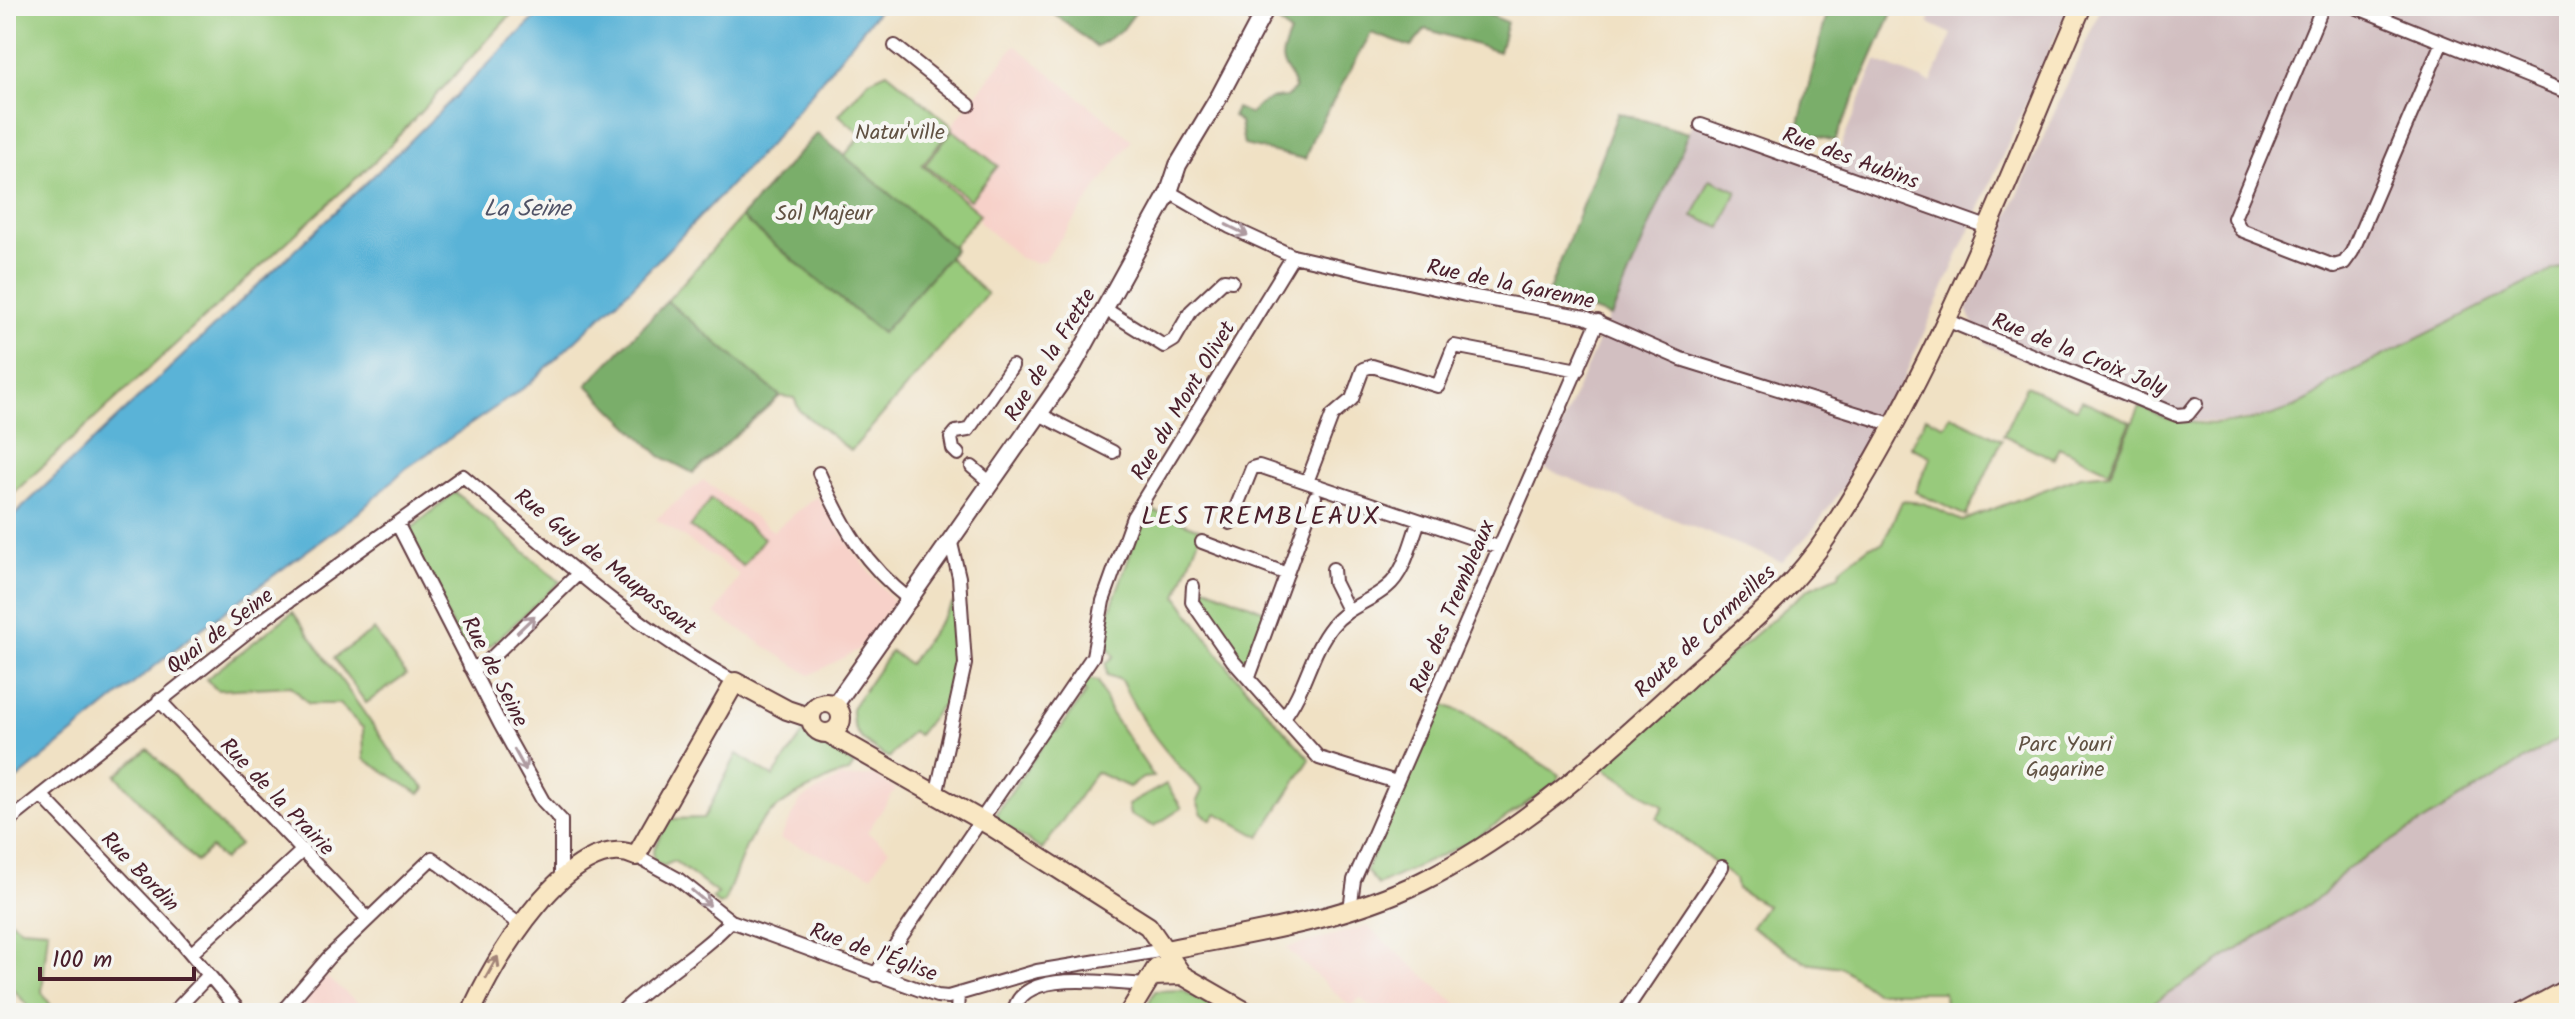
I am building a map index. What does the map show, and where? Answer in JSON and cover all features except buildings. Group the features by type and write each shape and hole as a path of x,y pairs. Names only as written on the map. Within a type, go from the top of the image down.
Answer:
{"main road":[{"name":"Route de Cormeilles","path":"1165,950 1277,928 1350,909 1419,883 1507,832 1651,712 1782,594 1827,537 1894,425 1987,227 2082,6"},
{"path":"471,1013 491,969 520,925 561,881 595,855 607,852 636,856 735,682"},
{"name":"Rue Guy de Maupassant","path":"735,682 787,710 811,718 814,728 834,721"},
{"path":"811,718 817,705 864,753 982,821 1148,926 1182,975 1248,1013"},
{"path":"1129,1013 1165,950"},
{"path":"1150,981 1182,975"},
{"path":"2523,1013 2569,988"},
{"path":"2559,1013 2569,1007"}],"street":[{"name":"Rue de la Frette","path":"834,721 911,601 1039,414 1105,309 1169,192 1178,165 1220,95 1267,6"},
{"path":"2323,6 2234,218 2241,230 2334,266 2344,263 2352,252 2442,42"},
{"path":"2353,6 2569,93"},
{"path":"895,46 969,105"},
{"name":"Rue des Aubins","path":"1701,125 1987,227"},
{"name":"Rue de la Garenne","path":"1169,192 1230,227 1293,256 1598,321 1681,359 1894,425"},
{"name":"Rue du Mont Olivet","path":"875,975 1093,656 1103,601 1133,517 1293,256"},
{"name":"Rue de la Frette","path":"1105,309 1164,346 1174,340 1193,309 1217,290 1224,280 1232,281"},
{"name":"Rue de la Croix Joly","path":"1944,319 2177,415 2188,414 2196,404"},
{"name":"Rue des Trembleaux","path":"1350,909 1354,880 1598,321"},
{"path":"1307,482 1332,416 1352,399 1363,369 1372,366 1438,386 1454,346 1578,370"},
{"path":"958,454 953,449 951,438 956,432 968,430 1012,366"},
{"name":"Rue de la Frette","path":"1039,414 1113,452"},
{"path":"1230,523 1252,468 1259,466 1498,547"},
{"path":"972,467 992,484"},
{"path":"819,473 848,536 886,579 911,601"},
{"name":"Quai de Seine","path":"6,823 260,622 463,476"},
{"name":"Rue Guy de Maupassant","path":"463,476 578,574 663,640 735,682"},
{"path":"1249,677 1315,497"},
{"path":"1284,717 1299,698 1317,647 1348,610 1388,586 1398,573 1419,521"},
{"name":"Rue de Seine","path":"398,525 543,801 561,820 561,881"},
{"path":"1202,542 1287,574"},
{"path":"936,796 965,664 959,577 951,543"},
{"path":"1333,569 1334,582 1348,610"},
{"path":"470,667 484,665 578,574"},
{"path":"1193,586 1192,602 1233,661 1319,758 1396,782"},
{"name":"Rue de la Prairie","path":"159,700 368,919"},
{"name":"Rue Bordin","path":"41,795 192,953 241,1013"},
{"path":"192,953 303,850"},
{"name":"Rue de l'Église","path":"636,856 678,879 731,921 937,996 958,994 1037,971 1165,950"},
{"path":"281,1013 328,958 432,858 520,925"},
{"path":"1624,1013 1722,867"},
{"path":"620,1013 661,977 708,946 731,921"},
{"path":"173,1013 209,975"},
{"path":"1014,1013 1024,992 1036,984 1055,981 1150,981"},
{"path":"957,1013 958,994"}],"shaded area":[{"path":"1936,6 2069,6 1875,443 1812,531 1782,562 1543,468 1695,117 1831,170 1876,61 1931,83 1952,34 1928,23"},
{"path":"2102,6 2569,6 2569,262 2331,382 2317,396 2299,406 2263,417 2226,422 2174,420 1987,345 1966,310"},
{"path":"1015,45 1132,140 1044,261 1035,263 1020,258 979,222 980,214 921,165"},
{"path":"703,480 773,531 817,496 855,553 894,602 858,650 810,675 715,614 740,575 656,519"},
{"path":"2569,732 2569,977 2498,1013 2138,1013 2323,895 2345,870"},
{"path":"875,776 896,789 867,832 889,849 872,875 780,839 801,800 840,778"},
{"path":"1367,926 1470,1013 1379,1013 1360,998 1350,1006 1286,948"},
{"path":"326,977 371,1013 294,1013"}],"green space":[{"path":"6,6 519,6 376,160 6,500"},
{"path":"1045,6 1140,6 1123,29 1096,47"},
{"path":"1273,6 1467,6 1507,22 1499,52 1426,29 1411,47 1371,33 1313,137 1305,159 1244,145 1240,122 1233,116 1236,108 1250,114 1266,101 1287,97 1295,89 1282,61 1290,33 1274,18 1277,9"},
{"path":"1829,6 1895,6 1835,141 1797,131"},
{"name":"Natur'ville","path":"887,72 953,127 922,165 980,214 952,247 844,156 862,135 839,115 869,80"},
{"path":"1618,113 1689,133 1611,317 1547,296"},
{"path":"953,130 998,166 970,200 925,165"},
{"name":"Sol Majeur","path":"817,133 955,249 882,333 741,217"},
{"path":"1710,179 1737,191 1721,228 1693,216"},
{"path":"741,217 882,333 948,257 987,294 851,451 800,411 794,398 780,396 667,301"},
{"name":"Parc Youri Gagarine","path":"2569,262 2569,732 2346,869 2323,895 2138,1013 1957,1013 1945,1007 1944,992 1875,992 1841,967 1805,962 1751,927 1766,905 1737,889 1735,879 1657,818 1664,807 1601,766 1809,588 1839,575 1840,569 1870,546 1883,543 1902,501 1923,503 1962,521 2080,476 2110,473 2140,406 2170,419 2194,423 2237,422 2279,413 2316,395 2331,382"},
{"path":"667,301 780,396 693,473 660,456 587,385"},
{"path":"2026,386 2077,409 2082,400 2131,422 2109,471 2059,447 2054,459 2003,435"},
{"path":"1950,415 2002,440 1966,516 1915,492 1931,457 1911,447 1926,417 1945,426"},
{"path":"455,492 560,582 490,646 461,644 405,534"},
{"path":"711,499 764,538 743,566 690,527"},
{"path":"1147,508 1202,530 1177,596 1231,671 1310,759 1260,837 1217,813 1212,820 1202,814 1197,801 1202,790 1156,739 1121,680 1107,675 1106,664 1114,656 1103,641 1110,610"},
{"path":"1201,585 1270,613 1254,656 1241,660 1224,640 1199,598"},
{"path":"954,602 961,662 951,713 941,706 918,735 912,731 889,758 867,744 857,732 852,708 891,651 909,664"},
{"path":"293,612 398,761 425,788 420,794 364,759 363,728 339,704 309,704 291,686 217,690 206,679"},
{"path":"374,630 406,675 366,703 334,658"},
{"path":"1088,679 1098,681 1111,713 1154,777 1143,778 1129,787 1096,772 1042,850 997,820 996,814 1053,730 1058,732 1086,692 1078,685"},
{"path":"1440,703 1469,715 1559,775 1557,782 1472,841 1378,885 1366,870"},
{"path":"804,732 854,765 849,772 793,797 764,820 747,846 724,903 719,905 712,898 718,894 674,861 664,866 654,862 653,851 669,819 704,818 737,754 773,777"},
{"path":"148,749 239,845 223,860 211,848 196,862 116,775"},
{"path":"1166,784 1182,808 1154,826 1130,815 1128,805"},
{"path":"6,917 21,928 48,930 42,992 56,1013 34,1013 6,981"},
{"path":"1182,990 1225,1013 1143,1013 1155,991"}],"water":[{"name":"La Seine","path":"547,6 882,6 768,146 630,289 528,385 405,469 358,513 193,635 6,788 6,523 406,145"}],"district":[{"name":"LES TREMBLEAUX","path":"1261,515"}]}
